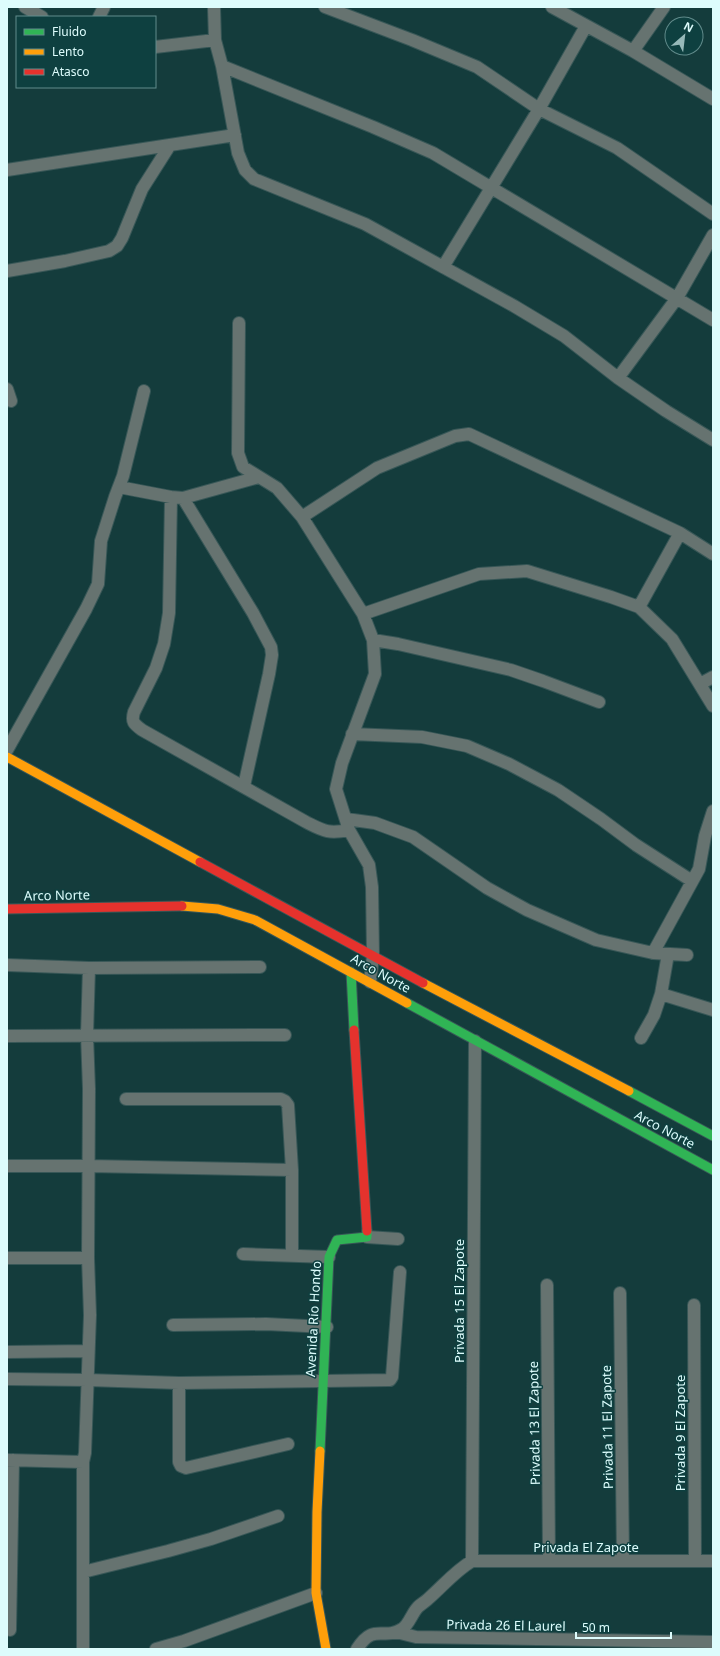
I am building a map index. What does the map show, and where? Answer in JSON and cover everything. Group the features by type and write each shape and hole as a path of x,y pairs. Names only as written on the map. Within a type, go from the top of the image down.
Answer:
{"main road":[{"path":"7,757 373,956 713,1136"},
{"name":"Arco Norte","path":"7,909 191,906 218,909 255,920 713,1170"},
{"path":"351,972 367,1237"},
{"name":"Avenida Río Hondo","path":"326,1649 316,1593 317,1512 327,1327 329,1257 337,1240 367,1237"}],"street":[{"path":"24,7 40,16"},
{"path":"100,16 104,7"},
{"path":"214,7 215,40 222,66 238,153 245,170 254,179 365,224 514,306 564,336 618,378 666,411 713,440"},
{"path":"325,7 412,40 477,68 539,109 617,148 713,214"},
{"path":"552,7 568,12 586,26 634,51 713,99"},
{"path":"634,51 664,7"},
{"path":"443,267 539,109 586,26"},
{"path":"156,47 215,40"},
{"path":"222,66 373,127 433,154 713,320"},
{"path":"7,170 234,135"},
{"path":"7,271 65,261 109,251 117,246 122,238 142,189 170,145"},
{"path":"618,378 677,298 713,235"},
{"path":"239,323 238,453 243,467 277,488 302,517 363,614 373,640 375,674 342,763 336,788 347,824 369,865 372,886 373,956 370,982"},
{"path":"7,389 11,401"},
{"path":"7,750 98,584 101,541 132,445 144,391"},
{"path":"302,517 377,468 455,436 469,434 680,533 713,554"},
{"path":"119,487 183,498 259,477"},
{"path":"171,497 169,613 164,644 156,668 132,719 134,724 142,730 306,822 325,831 334,833 347,824 375,823 413,837 487,888 527,910 596,940 653,953 687,955"},
{"path":"183,498 250,607 271,647 272,655 269,674 244,786"},
{"path":"639,607 680,533"},
{"path":"363,614 479,574 527,571 611,596 639,607 672,639 713,706"},
{"path":"373,640 398,644 511,670 543,680 599,702"},
{"path":"700,684 713,677"},
{"path":"352,734 422,737 467,746 509,764 558,790 636,845 692,881"},
{"path":"653,953 699,869 705,836 713,811"},
{"path":"641,1038 654,1015 661,994 668,954"},
{"path":"7,965 90,968 260,967"},
{"path":"83,1649 83,1462 85,1453 90,1315 88,1258 87,1036 90,968"},
{"path":"661,994 713,1010"},
{"path":"7,1036 285,1035"},
{"name":"Privada 15 El Zapote","path":"472,1561 475,1041"},
{"path":"126,1100 281,1099 285,1101 288,1105 292,1170 292,1256"},
{"path":"7,1166 292,1170"},
{"path":"367,1237 398,1239"},
{"path":"242,1254 329,1257"},
{"path":"7,1258 88,1258"},
{"path":"7,1379 179,1383 390,1380 392,1377 400,1272"},
{"name":"Privada 13 El Zapote","path":"547,1285 549,1561"},
{"name":"Privada 11 El Zapote","path":"620,1293 623,1561"},
{"name":"Privada 9 El Zapote","path":"694,1305 695,1562"},
{"path":"173,1325 266,1324 327,1327"},
{"path":"7,1352 88,1351"},
{"path":"179,1383 179,1462 182,1466 186,1468 288,1444"},
{"path":"10,1630 10,1460 83,1462"},
{"path":"83,1572 197,1543 278,1516"},
{"name":"Privada El Zapote","path":"396,1632 404,1628 418,1606 428,1600 461,1567 472,1561 713,1561"},
{"path":"156,1649 184,1641 316,1593"},
{"path":"357,1649 368,1635 396,1632"},
{"name":"Privada 26 El Laurel","path":"396,1632 416,1638 713,1642"}],"traffic: fast":[{"path":"351,972 354,1030"},
{"path":"407,1003 713,1170"},
{"path":"629,1091 713,1136"},
{"path":"320,1451 329,1257 337,1240 367,1237 367,1231"}],"traffic: slow":[{"path":"7,757 200,862"},
{"path":"182,906 218,909 255,920 407,1003"},
{"path":"423,983 629,1091"},
{"path":"320,1451 317,1512 316,1593 326,1649"}],"traffic: jam":[{"path":"200,862 423,983"},
{"path":"7,909 182,906"},
{"path":"354,1030 367,1231"}]}
